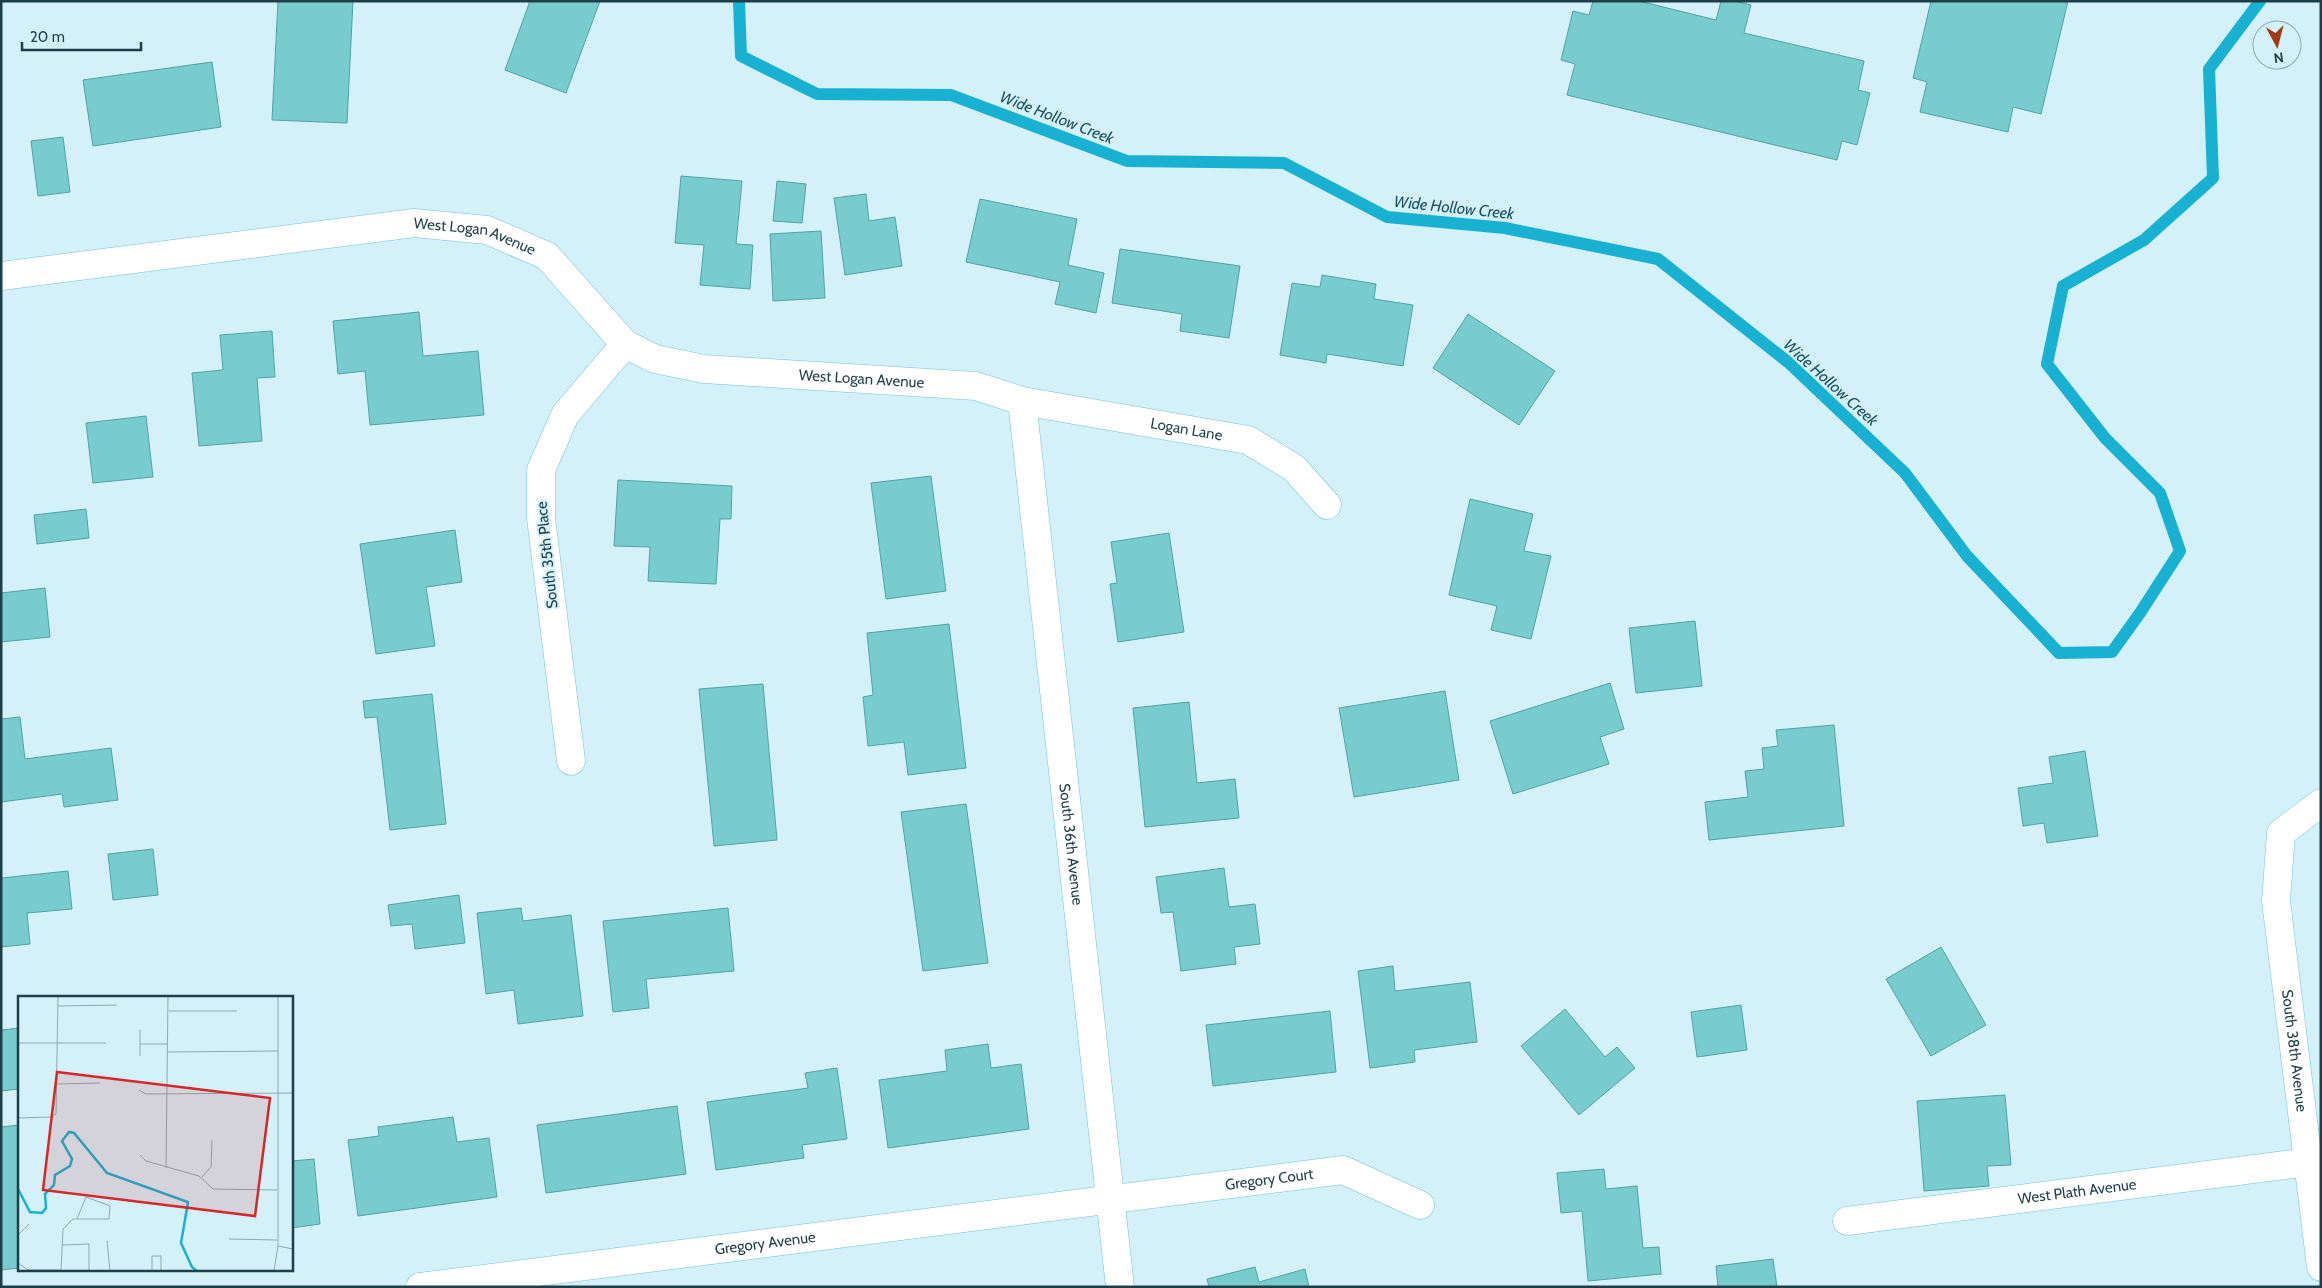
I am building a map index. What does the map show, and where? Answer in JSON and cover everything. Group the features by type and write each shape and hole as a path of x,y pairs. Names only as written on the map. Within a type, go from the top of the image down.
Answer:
{"street":[{"name":"West Logan Avenue","path":"1,276 414,223 487,230 547,256 625,344 655,360 704,369 976,386 1022,401"},
{"name":"South 35th Place","path":"571,761 541,518 541,470 565,414 625,344"},
{"name":"Logan Lane","path":"1022,401 1248,440 1294,468 1327,505"},
{"name":"South 36th Avenue","path":"1022,401 1120,1287"},
{"name":"South 38th Avenue","path":"2321,803 2281,833 2276,901 2321,1267"},
{"name":"West Plath Avenue","path":"1847,1221 2308,1162"},
{"name":"Gregory Court","path":"1111,1198 1343,1170 1420,1205"},
{"name":"Gregory Avenue","path":"420,1287 1111,1198"}],"building":[{"path":"278,1 353,1 347,123 272,120"},
{"path":"530,1 600,1 566,93 505,70"},
{"path":"1593,1 1639,1 1716,20 1721,1 1735,1 1751,5 1744,33 1864,61 1858,90 1870,93 1857,145 1842,141 1837,160 1567,95 1575,64 1561,60 1573,11 1589,15"},
{"path":"1931,1 2068,1 2041,114 2013,107 2008,132 1920,112 1927,82 1913,78"},
{"path":"212,62 221,127 93,146 83,80"},
{"path":"63,137 70,192 38,196 31,141"},
{"path":"681,176 742,181 736,244 753,245 750,289 700,285 704,245 675,243"},
{"path":"777,181 806,184 802,223 773,221"},
{"path":"866,194 869,221 895,217 902,266 845,275 834,198"},
{"path":"980,199 1077,219 1068,265 1104,273 1096,313 1055,304 1060,282 966,262"},
{"path":"821,231 825,298 773,301 770,234"},
{"path":"1120,249 1240,266 1229,338 1180,331 1182,314 1112,303"},
{"path":"1322,275 1376,284 1374,299 1413,305 1403,366 1327,354 1326,363 1280,355 1292,283 1320,287"},
{"path":"419,312 423,356 478,351 484,415 370,425 365,371 338,374 333,321"},
{"path":"1468,314 1555,371 1519,425 1433,368"},
{"path":"272,331 275,377 257,378 262,441 199,446 192,373 223,370 220,335"},
{"path":"146,416 153,477 93,483 86,423"},
{"path":"931,476 946,591 886,599 871,483"},
{"path":"618,480 732,486 731,519 720,519 716,584 648,581 650,547 614,546"},
{"path":"1470,499 1533,514 1524,551 1551,556 1531,639 1491,630 1497,606 1449,595"},
{"path":"86,509 89,538 37,544 34,515"},
{"path":"455,530 462,582 426,587 435,646 376,654 360,544"},
{"path":"1169,533 1184,632 1118,642 1110,584 1117,583 1111,542"},
{"path":"45,588 50,637 1,642 1,593"},
{"path":"1695,621 1702,686 1636,693 1629,628"},
{"path":"949,624 966,768 908,775 904,742 868,746 863,697 873,695 867,633"},
{"path":"1610,683 1624,729 1600,737 1609,764 1513,794 1490,721"},
{"path":"763,684 777,840 714,846 699,689"},
{"path":"1445,691 1459,780 1354,797 1339,708"},
{"path":"432,694 446,824 390,830 377,717 365,718 363,701"},
{"path":"1189,702 1197,783 1235,779 1239,818 1145,827 1133,708"},
{"path":"20,717 25,759 111,748 118,800 64,807 62,794 1,802 1,719"},
{"path":"1834,725 1844,826 1709,840 1705,802 1748,797 1745,771 1764,769 1762,748 1778,746 1776,730"},
{"path":"2085,751 2098,836 2047,843 2044,823 2023,826 2018,788 2053,783 2049,757"},
{"path":"966,804 988,963 923,971 901,812"},
{"path":"153,849 158,895 113,900 108,854"},
{"path":"1224,868 1229,907 1255,904 1260,944 1234,947 1236,964 1181,971 1173,912 1161,913 1156,877"},
{"path":"68,871 72,909 27,913 30,944 1,947 1,878"},
{"path":"459,895 465,943 415,949 412,924 391,926 388,905"},
{"path":"521,908 523,921 571,915 583,1016 518,1024 514,990 486,994 477,913"},
{"path":"728,908 734,971 646,979 649,1008 613,1012 603,921"},
{"path":"1941,947 1986,1025 1931,1056 1886,979"},
{"path":"1393,966 1395,991 1470,982 1477,1042 1414,1050 1415,1062 1370,1068 1358,971"},
{"path":"1741,1005 1747,1050 1697,1057 1691,1012"},
{"path":"1565,1009 1605,1057 1617,1047 1635,1068 1579,1115 1521,1046"},
{"path":"1330,1011 1336,1072 1213,1086 1206,1025"},
{"path":"18,1028 18,1089 1,1091 1,1030"},
{"path":"988,1044 991,1068 1021,1064 1029,1129 888,1148 879,1080 947,1071 945,1050"},
{"path":"837,1068 847,1139 802,1145 804,1158 716,1170 707,1102 808,1088 805,1073"},
{"path":"2005,1095 2011,1165 1987,1166 1989,1186 1924,1191 1917,1101"},
{"path":"677,1106 686,1174 546,1193 537,1125"},
{"path":"453,1117 457,1142 489,1138 497,1197 358,1216 348,1140 379,1136 378,1127"},
{"path":"18,1125 18,1268 1,1270 1,1127"},
{"path":"314,1159 320,1224 292,1228 292,1161"},
{"path":"1604,1169 1606,1189 1637,1186 1643,1248 1659,1247 1661,1274 1588,1281 1582,1211 1561,1213 1557,1173"},
{"path":"1773,1259 1777,1287 1718,1287 1716,1266"},
{"path":"1255,1267 1259,1282 1305,1269 1309,1287 1209,1287 1207,1279"}],"waterway":[{"name":"Wide Hollow Creek","path":"739,1 741,56 817,94 951,95 1127,161 1284,163 1387,217 1505,228 1658,259 1789,363 1905,473 1967,556 2059,653 2112,652 2180,551 2160,493 2105,438 2047,364 2063,286 2144,240 2213,178 2209,69 2260,1"}]}
